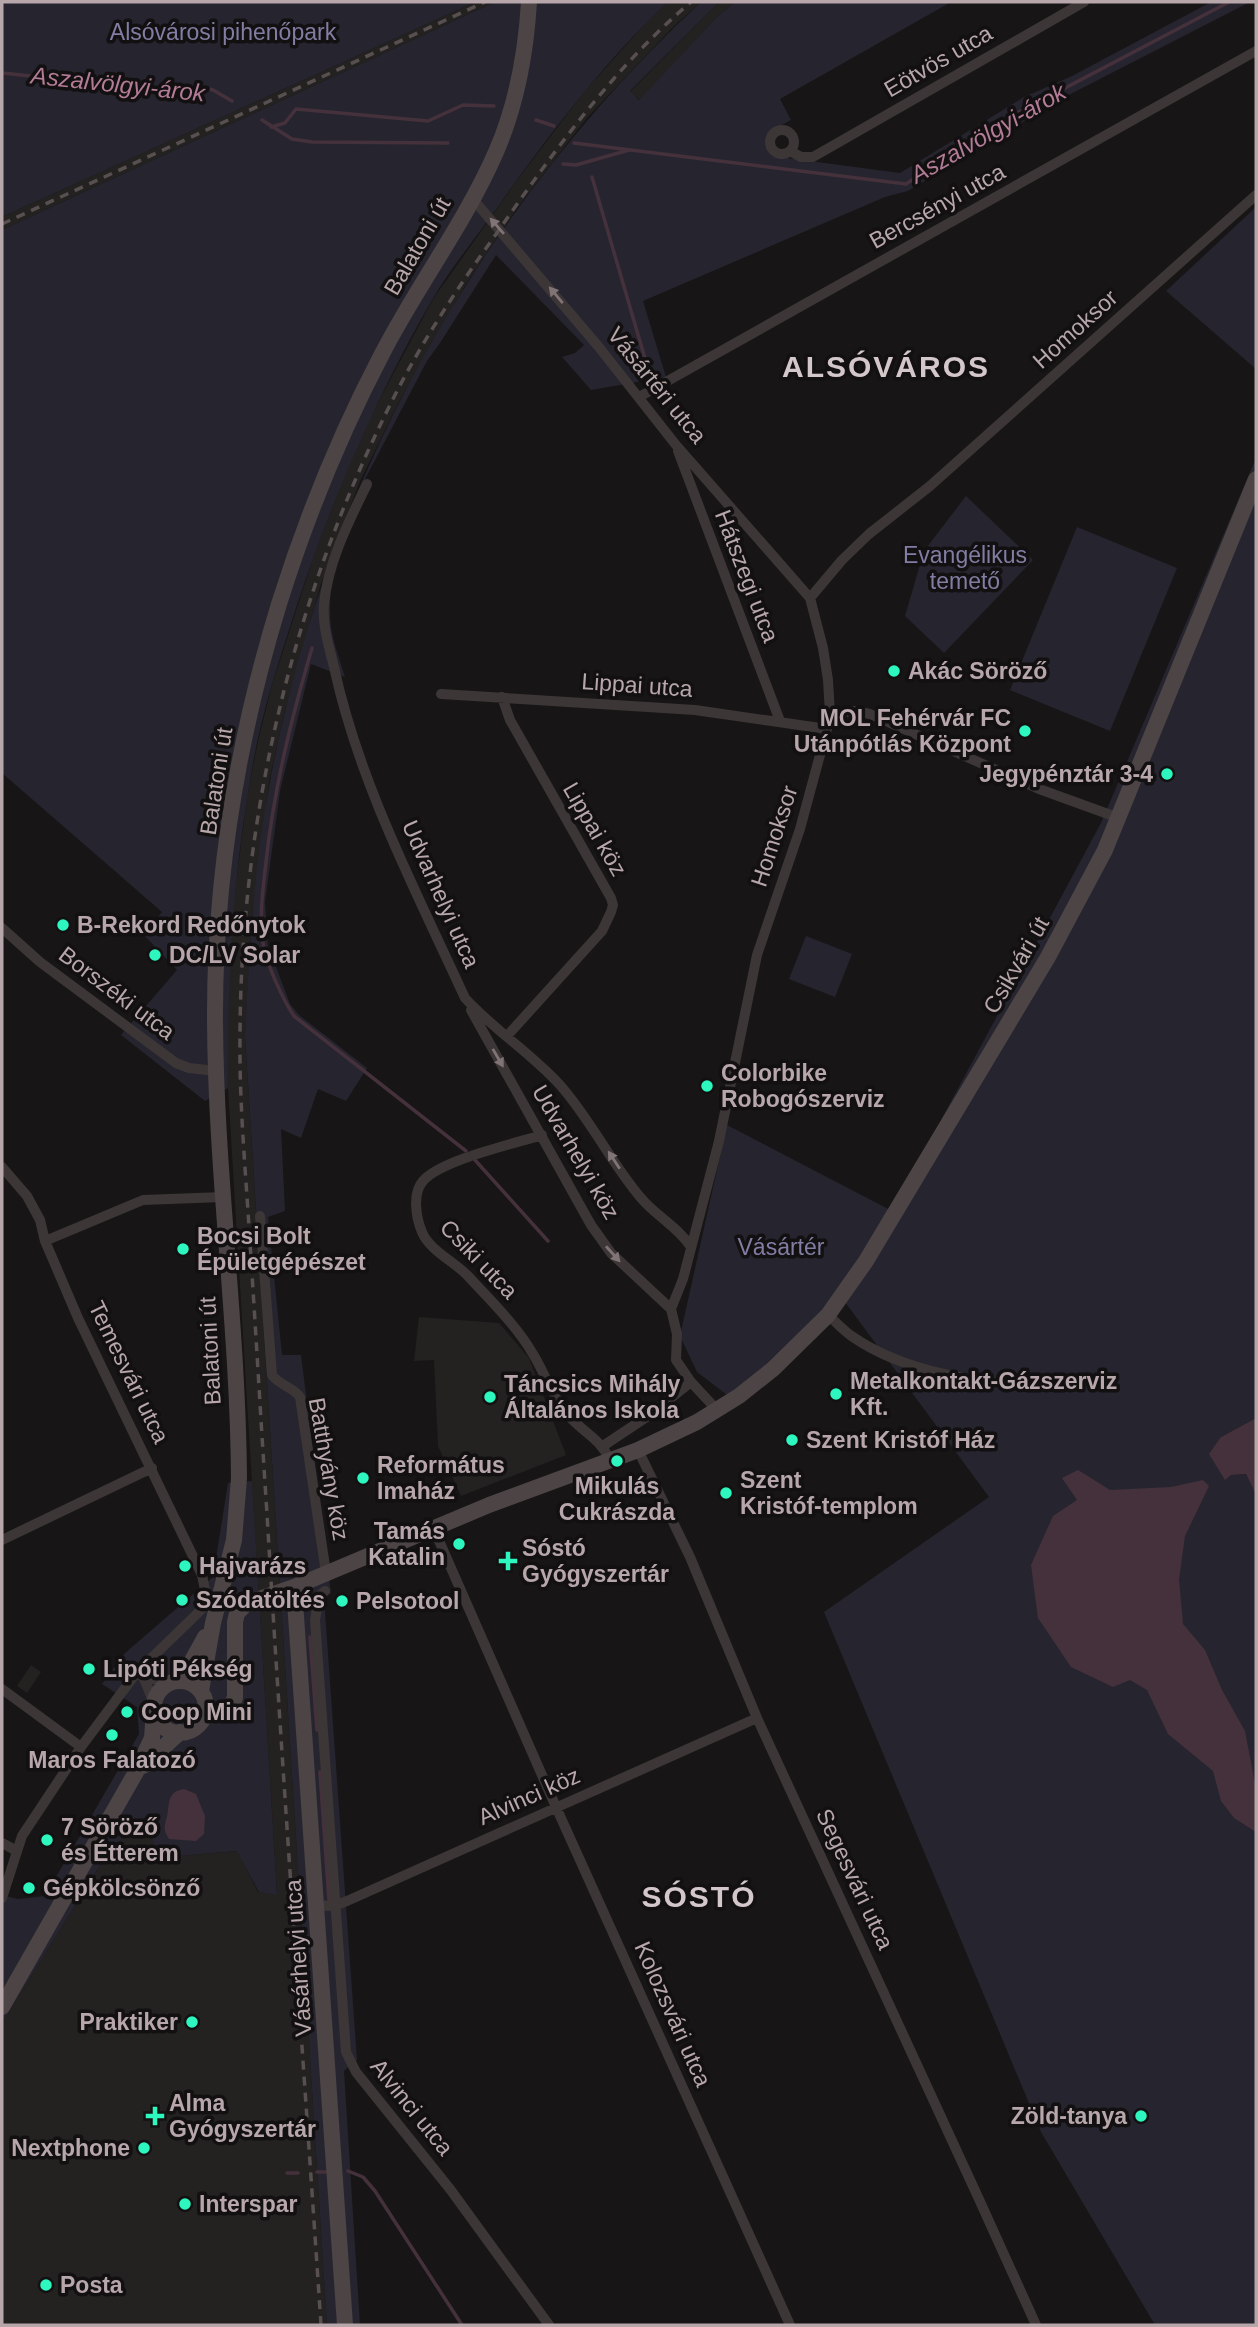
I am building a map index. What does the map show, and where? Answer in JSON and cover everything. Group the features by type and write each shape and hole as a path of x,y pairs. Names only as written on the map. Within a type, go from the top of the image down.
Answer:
{"street":[{"name":"Balatoni út","path":"202,1693 213,1623 234,1540 239,1478 216,1070 216,974 226,858 247,728 278,608 307,522 344,431 388,341 476,203 506,126 520,70 528,2"},
{"name":"Eötvös utca","path":"790,150 801,157 813,157 1084,2"},
{"name":"Bercsényi utca","path":"639,397 1256,51"},
{"name":"Homoksor","path":"671,1309 683,1279 719,1141 738,1038 758,955 800,829 830,714 823,648 810,598 842,560 869,534 930,486 1256,195"},
{"name":"Vásártéri utca","path":"476,203 598,346 676,445 810,598"},
{"name":"Hátszegi utca","path":"676,445 779,721"},
{"name":"Csikvári út","path":"234,1684 234,1622 237,1613 247,1603 294,1587 606,1453 638,1450 672,1435 717,1410 773,1369 828,1315 866,1261 1079,901 1119,818 1256,479"},
{"name":"Udvarhelyi utca","path":"367,484 338,550 324,607 342,706 377,802 465,998 480,1015 565,1091 642,1200 679,1232 691,1247"},
{"name":"Lippai utca","path":"442,694 695,710 827,729"},
{"name":"Lippai köz","path":"502,697 510,720 613,905 602,931 506,1036"},
{"path":"830,714 870,714 1039,789 1119,818"},
{"name":"Borszéki utca","path":"2,928 40,962 176,1063 189,1068 216,1070"},
{"name":"Udvarhelyi köz","path":"465,998 579,1207 611,1253 671,1309"},
{"name":"Csiki utca","path":"541,1135 464,1159 431,1174 421,1183 417,1194 417,1212 422,1233 428,1241 468,1276 505,1317 533,1353 563,1409 606,1453"},
{"name":"Temesvári utca","path":"2,1167 27,1195 40,1220 45,1241 78,1318 205,1582 205,1601 195,1618 140,1674"},
{"path":"45,1241 142,1200 223,1196"},
{"name":"Batthyány köz","path":"260,1216 272,1375 275,1380 296,1391 300,1397 326,1573"},
{"path":"671,1309 677,1334 676,1360 691,1382 717,1410"},
{"path":"828,1315 851,1336 903,1362 975,1379 1042,1387"},
{"path":"606,1453 691,1382"},
{"name":"Segesvári utca","path":"638,1450 690,1557 757,1718 973,2184 1035,2325"},
{"path":"2,1540 152,1468"},
{"name":"Kolozsvári utca","path":"433,1527 790,2325"},
{"name":"Vásárhelyi utca","path":"294,1587 345,2325"},
{"name":"Alvinci utca","path":"325,1591 319,1596 315,1612 346,2052 356,2072 450,2189 548,2325"},
{"name":"Balatoni út","path":"173,1682 189,1666 213,1623"},
{"path":"140,1674 189,1683 202,1693 224,1698 232,1691 234,1684"},
{"path":"140,1674 156,1717 166,1728 180,1732 191,1730 203,1717 224,1711 232,1705 235,1698 234,1684"},
{"path":"2,1898 26,1829 81,1747 140,1674"},
{"path":"2,2007 136,1772 152,1738 154,1706 160,1690 173,1682"},
{"path":"2,1689 81,1747"},
{"path":"202,1693 205,1706 203,1717"},
{"name":"Alvinci köz","path":"317,1906 336,1905 757,1718"},
{"path":"136,1772 180,1732"},
{"path":"2,1843 16,1857"}],"shaded area":[{"path":"475,2 495,2 2,230 2,217"},
{"path":"668,2 701,2 674,26 586,119 515,211 466,284 399,402 360,481 320,587 285,710 269,782 252,917 245,1037 327,2325 2,2325 2,2023 104,1859 117,1858 123,1829 152,1826 155,1858 238,1851 258,1892 277,1894 228,1088 227,1005 233,908 247,796 272,685 314,555 344,476 366,425 433,299 584,92"},
{"path":"719,2 735,2 716,18 640,100 630,92"},
{"name":"Táncsics Mihály Általános Iskola","path":"419,1317 499,1323 529,1358 566,1455 461,1496 438,1446 434,1360 414,1361"},
{"path":"1256,1418 1256,1495 1246,1474 1231,1475 1225,1480 1209,1454 1221,1437"},
{"path":"1078,1470 1110,1490 1171,1487 1203,1480 1209,1486 1185,1536 1179,1579 1183,1624 1205,1650 1222,1690 1245,1731 1256,1789 1256,1832 1234,1818 1221,1801 1213,1771 1168,1734 1147,1690 1130,1680 1113,1687 1071,1667 1038,1618 1031,1565 1053,1516 1077,1500 1062,1478"},
{"path":"31,1665 41,1672 27,1693 17,1686"},
{"path":"184,1789 196,1794 205,1816 204,1834 196,1841 169,1839 165,1831 170,1799 174,1793"}],"green space":[{"name":"Alsóvárosi pihenőpark","path":"2,2 475,2 2,217"},
{"path":"495,2 668,2 580,97 448,275 392,374 340,487 297,605 258,738 243,825 234,912 228,1088 205,1101 121,1035 177,970 143,934 162,912 2,773 2,230"},
{"path":"701,2 719,2 630,91 639,100 716,18 735,2 951,2 780,99 791,120 772,130 765,141 772,156 900,173 1024,97 1072,76 1211,2 1250,2 1059,100 908,191 885,197 643,301 666,377 591,390 562,357 575,353 584,345 496,255 427,361 364,481 372,486 343,548 330,597 335,646 345,677 311,664 280,791 265,902 268,946 290,1004 299,1015 367,1068 346,1101 318,1089 301,1138 281,1129 285,1211 268,1217 282,1355 301,1355 331,1593 324,1598 357,2060 344,2071 360,2325 327,2325 245,1036 253,908 264,813 295,671 330,563 372,458 423,357 482,261 548,169 621,82"},
{"path":"1256,207 1256,369 1166,291"},
{"name":"Vásártér","path":"1256,458 1256,1418 1221,1437 1225,1479 1231,1475 1246,1474 1256,1495 1256,2325 1155,2325 1041,2132 824,1612 989,1497 842,1298 735,1401 697,1372 680,1336 727,1125 892,1211 1101,823"},
{"name":"Evangélikus temető","path":"966,496 1033,560 944,653 905,616 924,551"},
{"path":"1077,527 1177,568 1110,731 1010,690"},
{"path":"806,936 852,954 835,997 789,979"},
{"path":"252,1481 277,1895 259,1892 237,1851 154,1858 152,1826 123,1829 117,1858 104,1859 2,2023 2,1895 18,1899 45,1896 139,1734 137,1707 102,1684 125,1653 213,1577 228,1483"}],"waterway":[{"name":"Aszalvölgyi-árok","path":"574,143 906,184 1004,120 1229,2"},
{"name":"Aszalvölgyi-árok","path":"2,73 156,89 205,88 232,101"},
{"path":"271,127 285,123 296,109 428,121 463,105 494,106"},
{"name":"Aszalvölgyi-árok","path":"262,120 292,139 312,142 448,143"},
{"path":"536,120 554,126"},
{"name":"Aszalvölgyi-árok","path":"563,164 576,165 629,150"},
{"path":"592,177 646,362 642,378"},
{"path":"312,648 284,754 269,835 261,912 267,959 294,1016 466,1151"},
{"path":"475,1160 548,1241"},
{"path":"310,1637 317,1730"},
{"path":"320,1772 329,1900"},
{"path":"348,2171 363,2177 375,2191 462,2325"},
{"path":"317,2172 327,2172"},
{"path":"287,2173 298,2173"}],"railway":[{"path":"2,224 485,2"},
{"path":"321,2325 243,1139 240,1034 243,953 250,871 262,791 300,632 326,555 356,479 401,383 452,298 561,144 635,55 691,2"}],"place":[{"name":"Akác Söröző","path":"894,671"},
{"name":"MOL Fehérvár FC Utánpótlás Központ","path":"1025,731"},
{"name":"Jegypénztár 3-4","path":"1167,774"},
{"name":"B-Rekord Redőnytok","path":"63,925"},
{"name":"DC/LV Solar","path":"155,955"},
{"name":"Colorbike Robogószerviz","path":"707,1086"},
{"name":"Bocsi Bolt Épületgépészet","path":"183,1249"},
{"name":"Metalkontakt-Gázszerviz Kft.","path":"836,1394"},
{"name":"Táncsics Mihály Általános Iskola","path":"490,1397"},
{"name":"Szent Kristóf Ház","path":"792,1440"},
{"name":"Mikulás Cukrászda","path":"617,1461"},
{"name":"Református Imaház","path":"363,1478"},
{"name":"Szent Kristóf-templom","path":"726,1493"},
{"name":"Tamás Katalin","path":"459,1544"},
{"name":"Sóstó Gyógyszertár","path":"508,1561"},
{"name":"Hajvarázs","path":"185,1566"},
{"name":"Szódatöltés","path":"182,1600"},
{"name":"Pelsotool","path":"342,1601"},
{"name":"Lipóti Pékség","path":"89,1669"},
{"name":"Coop Mini","path":"127,1712"},
{"name":"Maros Falatozó","path":"112,1735"},
{"name":"7 Söröző és Étterem","path":"47,1840"},
{"name":"Gépkölcsönző","path":"29,1888"},
{"name":"Praktiker","path":"192,2022"},
{"name":"Alma Gyógyszertár","path":"155,2116"},
{"name":"Zöld-tanya","path":"1141,2116"},
{"name":"Nextphone","path":"144,2148"},
{"name":"Interspar","path":"185,2204"},
{"name":"Posta","path":"46,2285"}],"district":[{"name":"ALSÓVÁROS","path":"886,366"},
{"name":"SÓSTÓ","path":"699,1896"}]}
